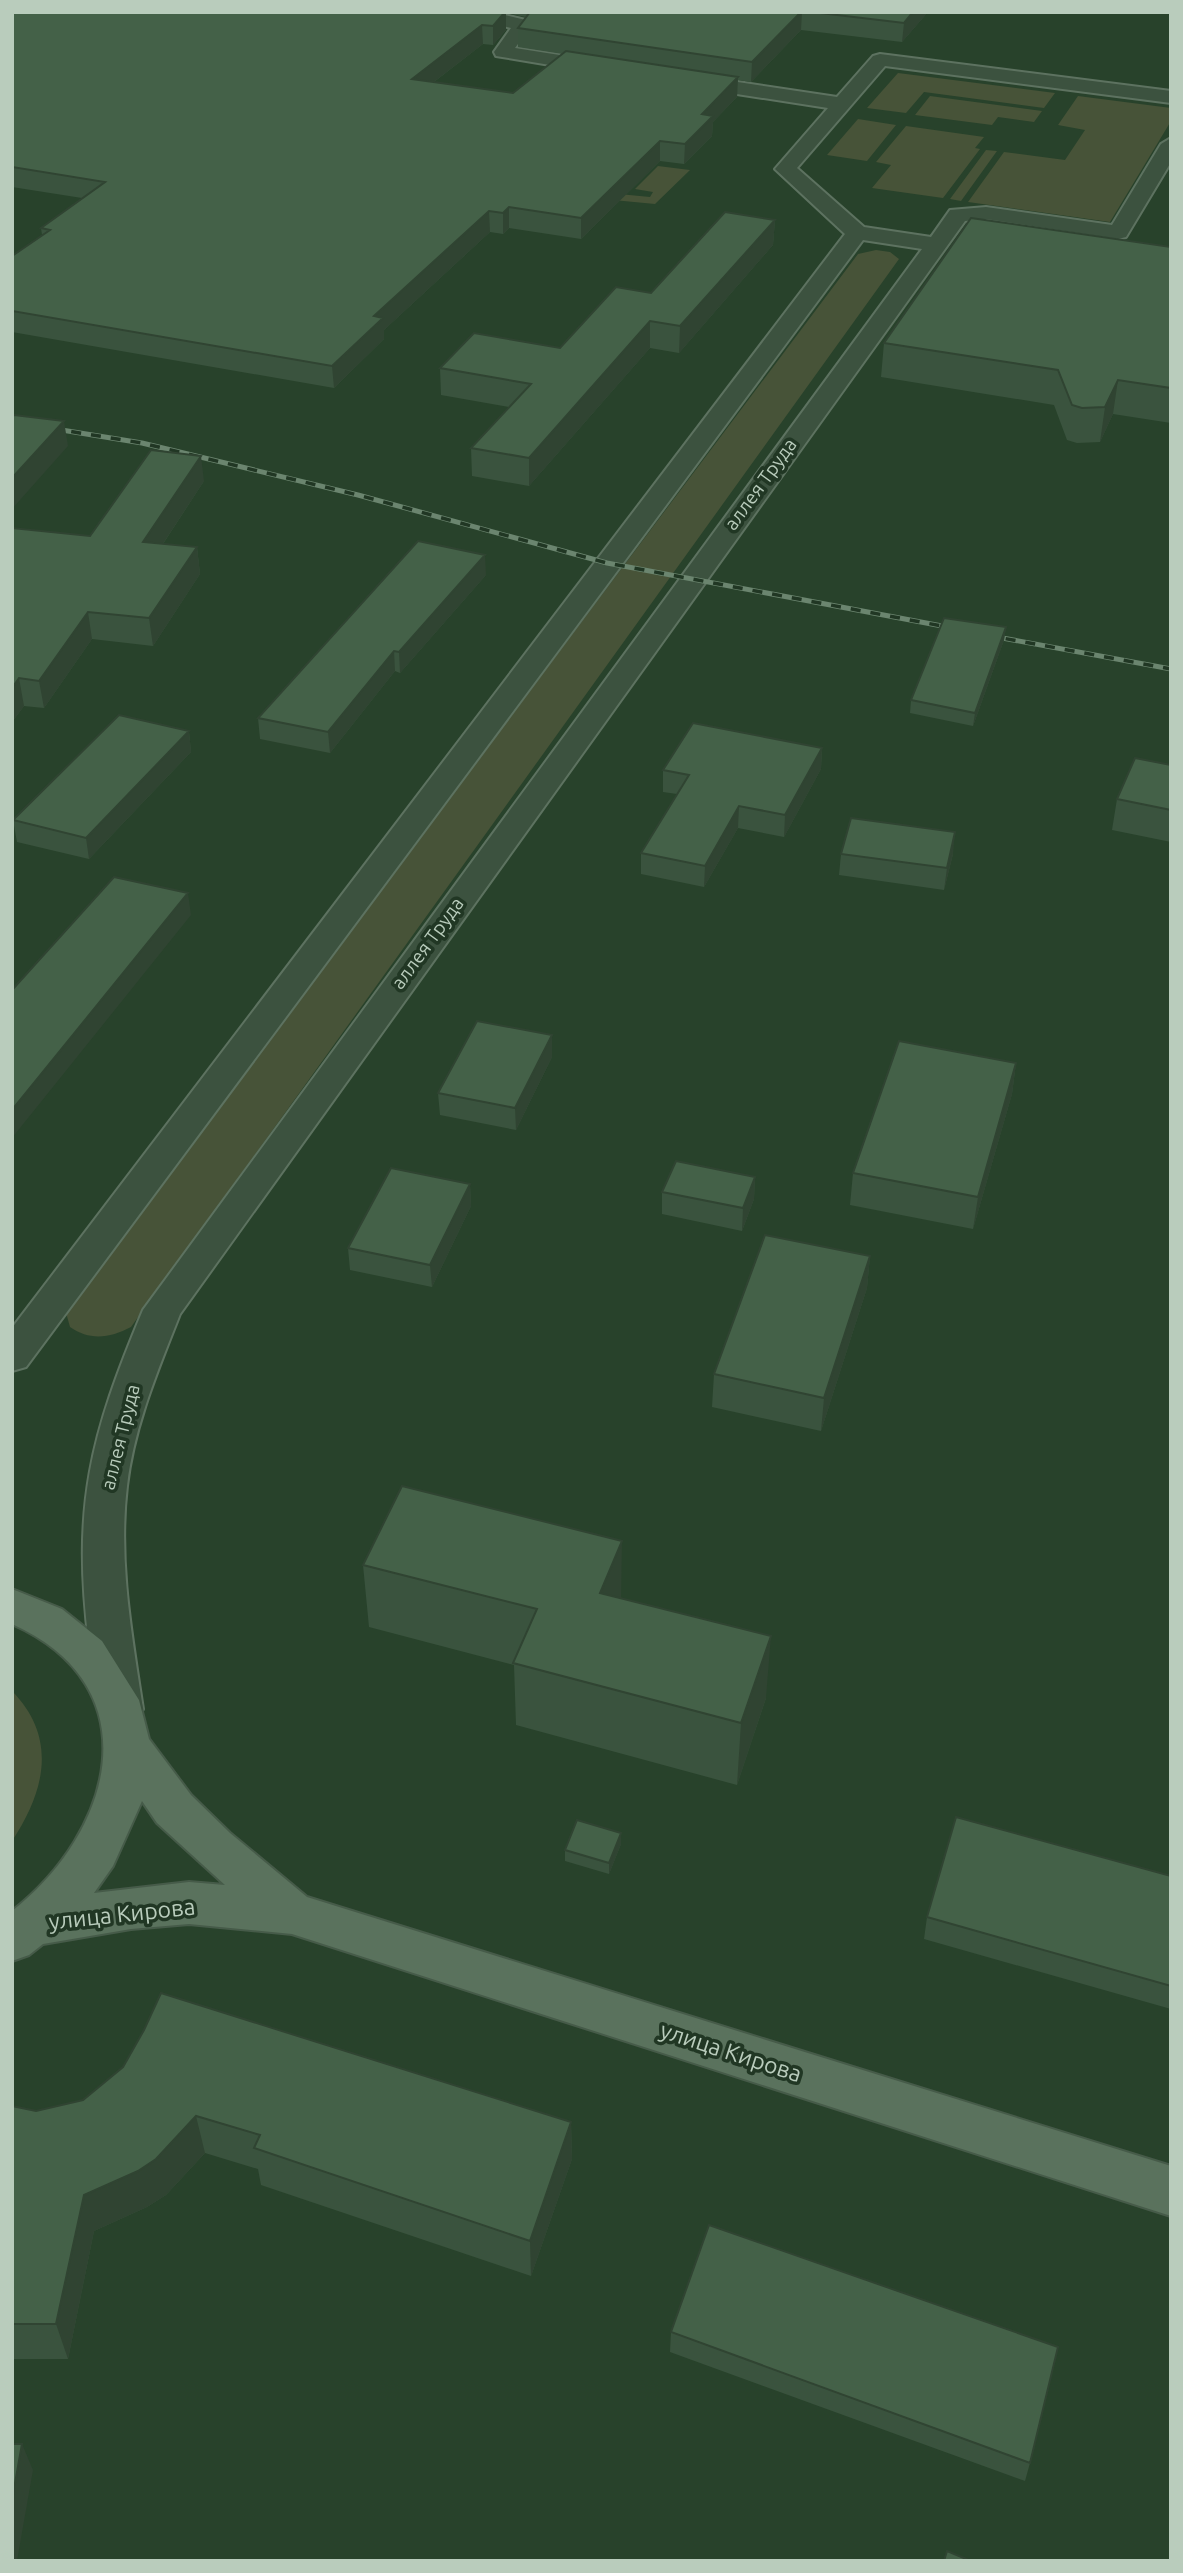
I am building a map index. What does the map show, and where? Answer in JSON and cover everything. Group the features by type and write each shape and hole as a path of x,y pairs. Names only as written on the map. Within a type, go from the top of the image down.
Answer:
{"main road":[{"name":"улица Кирова","path":"12,1606 58,1628 85,1650 106,1678 124,1726 174,1809 213,1847 292,1913"},
{"path":"24,1932 70,1891 96,1855 109,1830 125,1780 124,1726"},
{"name":"улица Кирова","path":"24,1932 131,1908 188,1903 292,1913 1171,2191"}],"street":[{"path":"468,12 523,25 501,51 505,54 620,71"},
{"path":"933,244 857,233 785,169 880,60 1171,96"},
{"path":"671,78 842,104"},
{"name":"аллея Труда","path":"124,1726 103,1575 106,1487 126,1398 162,1310 933,244 958,215 986,213 1118,232 1171,144"},
{"path":"12,1357 857,233"}],"green space":[{"path":"898,73 1055,93 1044,108 924,92 906,113 867,108"},
{"path":"930,96 1042,111 1034,122 998,117 992,125 915,115"},
{"path":"1078,96 1171,108 1171,121 1110,222 968,202 1004,152 1065,160 1085,130 1058,125"},
{"path":"858,119 896,125 867,161 827,155"},
{"path":"906,126 984,137 975,148 980,149 943,198 872,188 891,165 876,162"},
{"path":"986,150 997,151 961,201 950,199"},
{"path":"658,166 690,170 655,204 613,200 619,194 650,197 653,192 635,189"},
{"path":"876,250 890,252 899,259 131,1327 115,1334 93,1336 70,1327 65,1309 858,254"},
{"path":"12,1691 27,1709 36,1727 42,1765 32,1803 12,1841"}],"building":[{"path":"12,12 505,12 493,26 482,25 412,79 513,93 566,51 738,77 702,114 713,116 685,144 660,141 581,218 509,207 503,213 489,211 374,316 383,318 332,366 12,311 12,256 50,230 41,228 105,182 12,167"},
{"path":"530,12 801,12 752,62 518,28"},
{"path":"812,12 913,12 904,23"},
{"path":"725,212 775,220 680,326 650,321 529,458 471,448 531,384 440,368 474,333 560,348 616,287 651,293"},
{"path":"971,218 1171,247 1171,388 1118,380 1105,407 1082,408 1072,405 1058,370 884,343"},
{"path":"14,415 64,421 12,478 12,417"},
{"path":"151,450 201,456 143,542 197,547 149,618 88,612 39,681 19,678 12,688 12,528 90,536"},
{"path":"418,541 485,555 399,652 394,651 328,732 258,718"},
{"path":"944,618 1006,627 975,713 911,700"},
{"path":"119,715 189,731 86,838 13,820"},
{"path":"693,723 822,748 785,815 739,806 705,866 641,853 689,775 663,770"},
{"path":"1135,758 1171,765 1171,810 1117,799"},
{"path":"851,818 955,832 947,868 841,854"},
{"path":"114,877 188,893 12,1110 12,990"},
{"path":"477,1021 552,1035 515,1108 438,1093"},
{"path":"899,1041 1016,1063 978,1197 853,1173"},
{"path":"676,1161 755,1177 743,1208 662,1192"},
{"path":"391,1168 470,1184 430,1265 348,1248"},
{"path":"765,1235 870,1256 824,1398 714,1374"},
{"path":"402,1486 622,1541 600,1593 771,1636 741,1723 513,1663 537,1609 363,1565"},
{"path":"956,1817 1171,1876 1171,1986 927,1917"},
{"path":"577,1820 621,1833 609,1863 565,1850"},
{"path":"161,1993 571,2122 530,2241 254,2148 260,2135 196,2116 156,2159 138,2171 84,2195 56,2324 12,2324 12,2106 36,2111 83,2100 123,2067"},
{"path":"709,2225 1058,2347 1030,2463 671,2332"},
{"path":"12,2444 22,2444 12,2500"},
{"path":"947,2551 971,2561 944,2561"}],"railway":[{"path":"12,422 142,443 358,495 607,563 958,629"},
{"path":"986,635 1171,669"}]}
